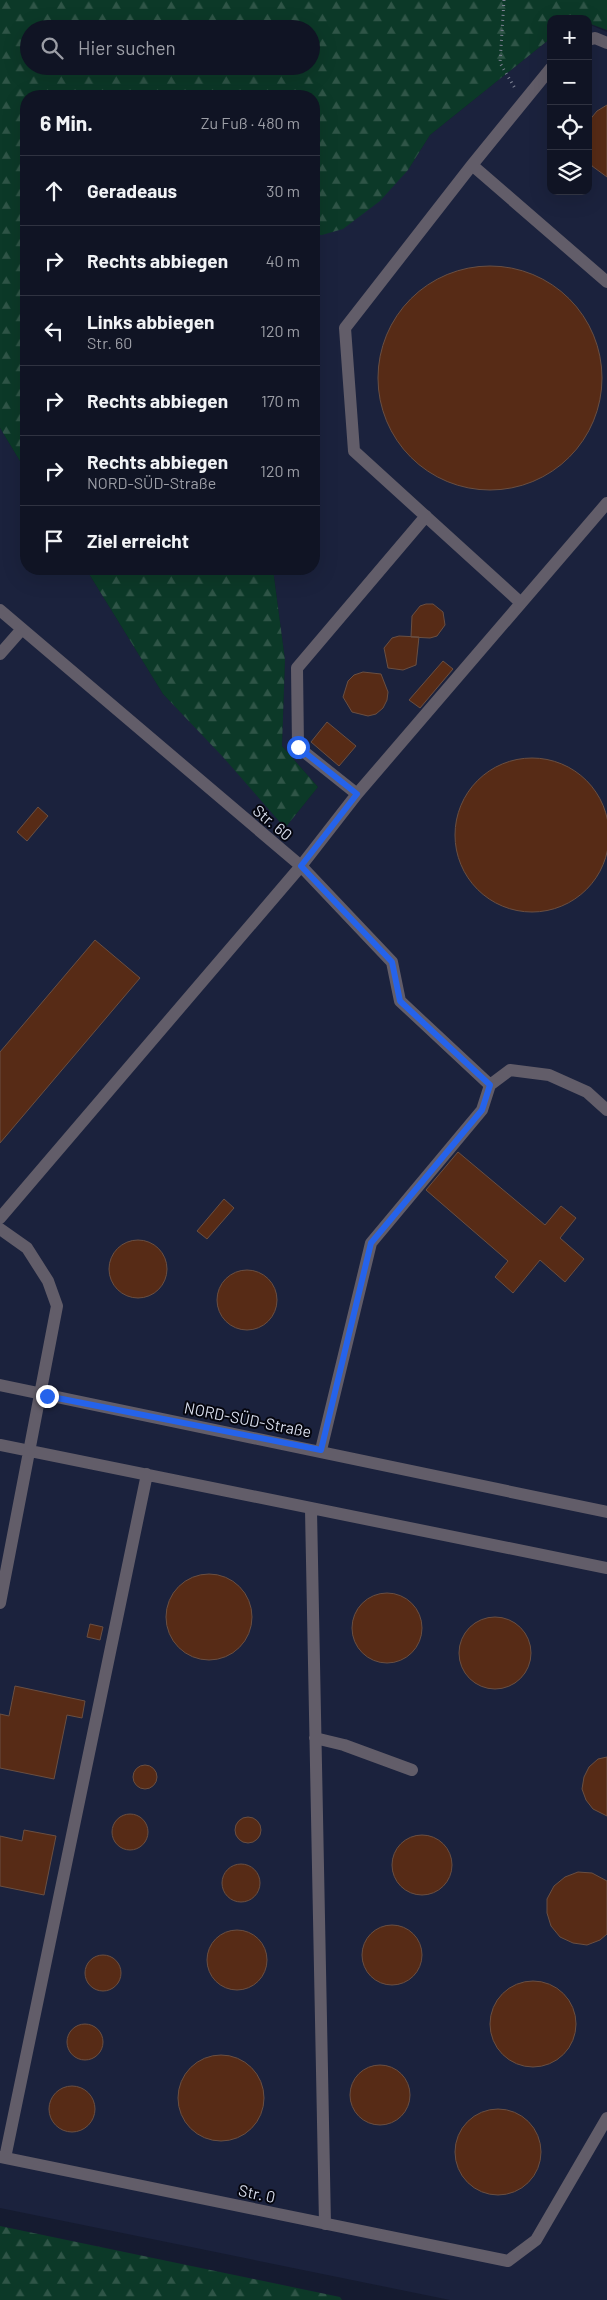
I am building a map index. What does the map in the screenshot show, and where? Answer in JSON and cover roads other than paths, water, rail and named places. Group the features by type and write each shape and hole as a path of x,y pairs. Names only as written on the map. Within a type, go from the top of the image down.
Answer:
{"lane":[{"path":"592,39 595,38 607,43"},
{"path":"521,603 354,451 345,328 472,165 547,73"},
{"path":"472,165 607,282"},
{"path":"0,1218 301,866 357,794 607,503"},
{"path":"357,794 298,747 297,668 426,516"},
{"name":"Str. 60","path":"0,610 301,866 392,962 400,1001 490,1085"},
{"path":"0,654 22,629"},
{"path":"321,1450 371,1243 482,1110 490,1085 510,1070 549,1074 587,1092 607,1110"},
{"path":"0,1229 27,1248 48,1281 57,1306 0,1603"},
{"name":"NORD-SÜD-Straße","path":"0,1385 321,1450 607,1512"},
{"path":"0,1444 310,1510 607,1568"},
{"path":"2,2157 147,1474"},
{"path":"310,1510 325,2224"},
{"path":"315,1738 344,1745 412,1770"},
{"name":"Str. 0","path":"2,2157 508,2261 536,2240 607,2118"}]}
